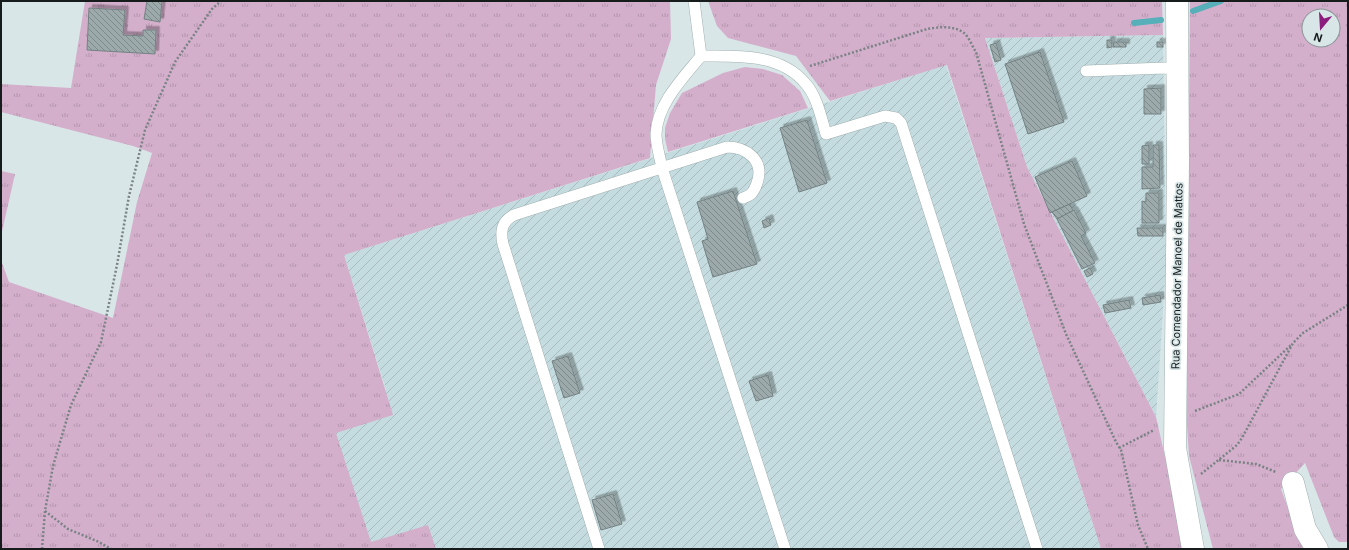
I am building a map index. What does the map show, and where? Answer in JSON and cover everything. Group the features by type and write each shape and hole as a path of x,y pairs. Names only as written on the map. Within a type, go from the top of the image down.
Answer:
{"street":[{"name":"Rua Comendador Manoel de Mattos","path":"1177,1 1178,162 1175,448 1193,549"},
{"path":"1293,483 1305,529 1317,549"}],"lane":[{"path":"694,1 701,56 676,86 666,103 658,120 656,134 662,168 785,549"},
{"path":"701,56 758,58 776,63 787,69 805,83 818,105 826,134 885,116 896,118 901,123 1036,549"},
{"path":"1086,71 1164,68 1177,69"},
{"path":"599,549 505,252 501,237 504,224 508,218 514,214 727,147 736,147 746,151 757,163 759,178 755,188 751,194 743,198"}],"path":[{"path":"42,549 44,511 53,466 71,405 101,342 117,265 129,196 145,130 175,62 212,8 221,1"},
{"path":"787,69 814,66 939,26 952,28 964,33 976,52 1024,224 1066,334 1121,450 1138,524 1148,549"},
{"path":"1119,448 1175,419 1239,394 1303,333 1348,304"},
{"path":"1182,489 1237,445 1293,343"},
{"path":"1218,460 1256,464 1274,471 1293,483"},
{"path":"44,511 68,530 112,549"}],"shaded area":[{"path":"1163,35 1166,265 1156,417 1027,167 985,38"},
{"path":"946,65 1101,549 337,549 305,422 386,390 344,255"}],"green space":[{"path":"85,1 670,1 671,39 656,85 650,158 344,255 393,415 336,433 371,542 428,525 436,549 1,549 1,260 9,282 113,318 137,202 152,153 133,146 1,112 1,84 71,88"},
{"path":"708,1 1162,1 1163,35 985,38 1027,167 1156,417 1186,549 1101,549 947,65 830,101 796,56 728,38 717,26"},
{"path":"1190,1 1348,1 1348,542 1339,542 1334,537 1305,463 1281,489 1303,549 1213,549 1189,456 1186,410"},
{"path":"745,67 763,69 782,75 800,91 808,108 668,152 665,139 665,128 670,113 682,93 723,73"},
{"path":"1,171 15,174 1,236"}],"building":[{"path":"147,1 162,1 160,22 144,19"},
{"path":"89,8 125,10 123,35 143,36 143,30 156,30 155,54 87,50"},
{"path":"1107,40 1112,40 1112,47 1107,48"},
{"path":"1114,42 1126,42 1126,47 1113,47"},
{"path":"1157,42 1163,42 1163,47 1157,47"},
{"path":"996,43 1001,60 995,62 990,45"},
{"path":"1040,52 1064,122 1028,134 1005,64"},
{"path":"1161,88 1161,114 1144,114 1144,89"},
{"path":"807,120 827,183 799,192 780,128"},
{"path":"1149,145 1149,164 1142,164 1142,146"},
{"path":"1153,145 1159,145 1160,188 1142,189 1142,167 1153,167"},
{"path":"1072,161 1087,196 1050,213 1035,177"},
{"path":"733,191 757,264 713,277 702,241 708,239 697,202"},
{"path":"1146,193 1159,193 1159,223 1142,223 1142,201 1146,202"},
{"path":"1070,204 1073,211 1057,219 1052,212"},
{"path":"1074,210 1086,233 1081,236 1095,263 1082,269 1057,219"},
{"path":"769,218 771,225 764,228 762,221"},
{"path":"1137,228 1163,228 1163,236 1138,236"},
{"path":"1090,268 1093,274 1087,277 1084,271"},
{"path":"1160,295 1161,302 1143,305 1142,298"},
{"path":"1129,300 1131,308 1105,313 1103,305"},
{"path":"568,356 580,393 564,398 552,361"},
{"path":"768,375 773,396 756,401 749,381"},
{"path":"613,494 622,524 601,530 592,500"}],"waterway":[{"path":"1193,11 1221,1"},
{"path":"1134,23 1161,20"}]}
